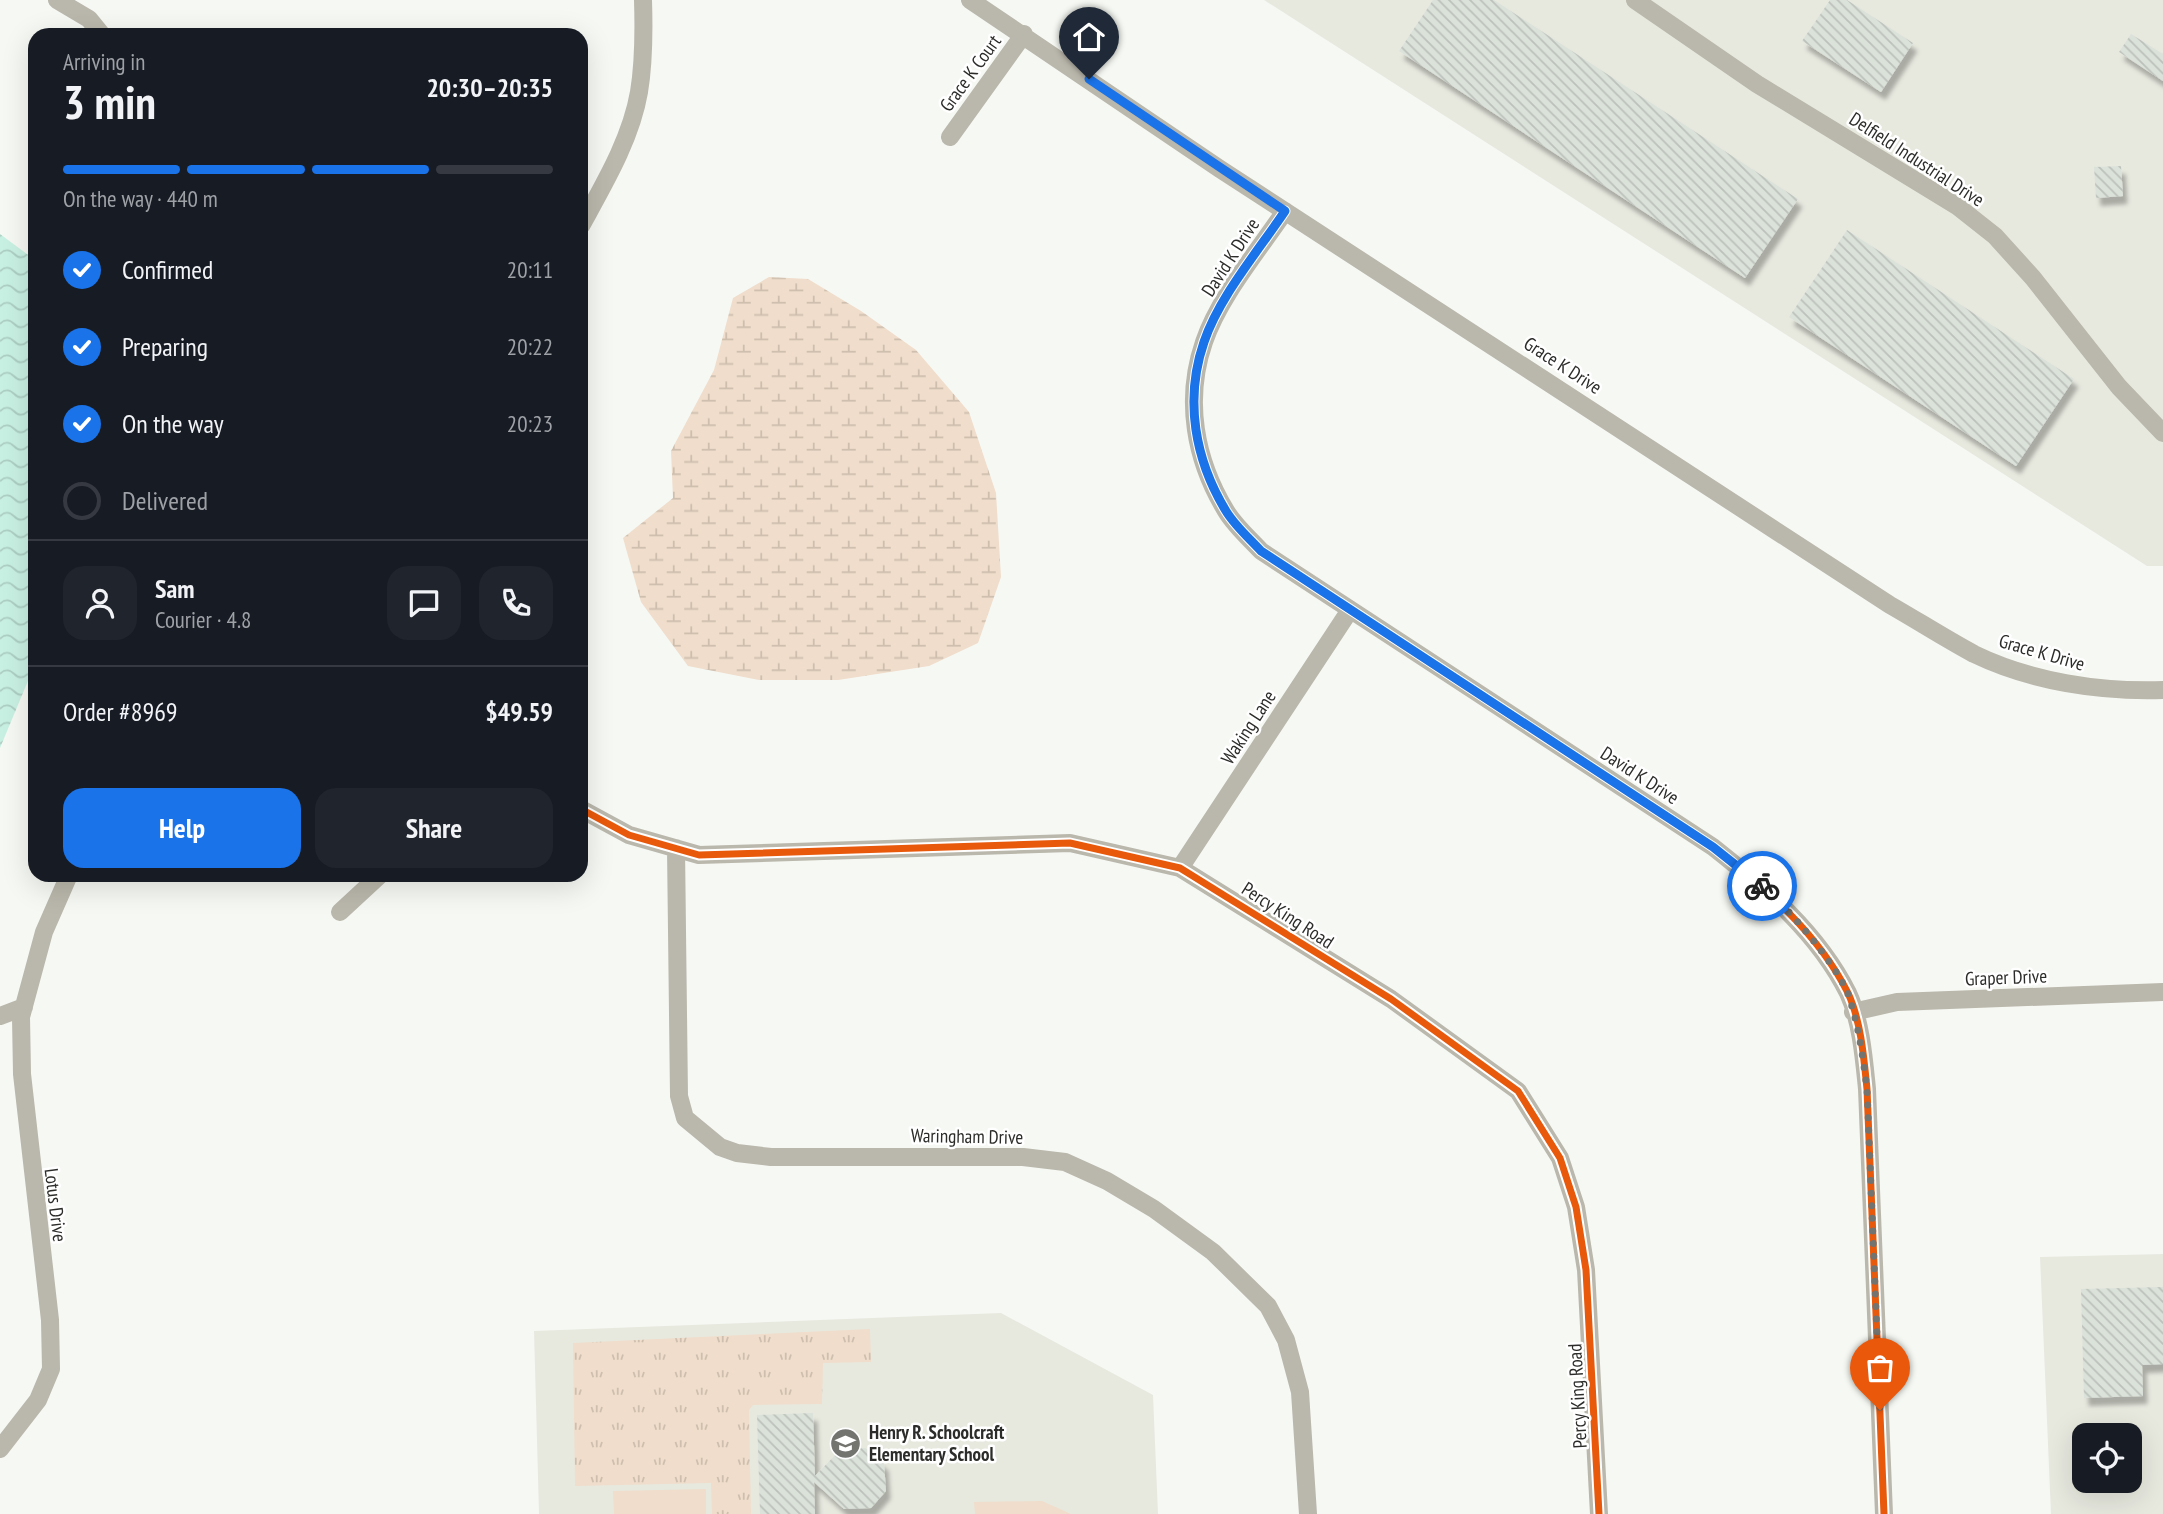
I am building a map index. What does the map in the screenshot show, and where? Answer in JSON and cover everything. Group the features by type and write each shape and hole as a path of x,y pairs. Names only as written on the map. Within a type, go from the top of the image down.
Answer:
{"street":[{"path":"57,0 89,19 96,28"},
{"path":"588,212 626,137 639,95 643,63 643,0"},
{"name":"Grace K Drive","path":"970,0 1285,211 1890,605 1976,655 2079,686 2163,690"},
{"name":"Delfield Industrial Drive","path":"1635,0 1757,84 1957,206 1995,236 2033,278 2119,387 2163,433"},
{"name":"Grace K Court","path":"950,137 1024,34"},
{"name":"David K Drive","path":"1285,211 1231,291 1204,341 1194,384 1194,422 1203,467 1227,514 1261,551 1713,847 1772,894 1817,946 1849,995 1867,1089 1884,1514"},
{"name":"Waking Lane","path":"1180,868 1350,610"},
{"name":"Percy King Road","path":"588,813 629,835 699,855 1070,844 1180,868 1391,999 1518,1091 1546,1131 1560,1158 1576,1207 1586,1270 1599,1514"},
{"name":"Waringham Drive","path":"676,848 679,1096 685,1118 720,1147 771,1157 1023,1157 1065,1162 1107,1181 1154,1209 1213,1252 1268,1306 1286,1340 1300,1392 1308,1514"},
{"name":"Lotus Drive","path":"0,1449 38,1400 51,1369 50,1320 22,1074 24,1007 44,932 66,882"},
{"path":"341,912 373,882"},
{"name":"Graper Drive","path":"1853,1012 1897,1002 2163,992"},
{"path":"0,1016 24,1007"}],"shaded area":[{"path":"1264,0 2163,0 2163,566 2147,566"},
{"path":"2163,1254 2163,1514 2051,1514 2040,1257"},
{"name":"Henry R. Schoolcraft Elementary School","path":"1001,1313 1153,1395 1158,1514 539,1514 534,1331"}],"green space":[{"path":"769,277 808,279 861,311 916,350 969,412 996,493 1001,577 978,643 929,666 838,680 759,680 688,666 641,602 623,538 673,498 671,451 714,370 733,298"},
{"path":"870,1329 871,1362 823,1363 822,1404 753,1405 749,1410 751,1514 712,1514 711,1483 575,1486 573,1343"},
{"path":"706,1489 706,1514 614,1514 613,1491"},
{"path":"1042,1501 1071,1514 975,1514 974,1502"}],"water":[{"path":"0,234 28,255 28,681 0,748"}],"building":[{"path":"1433,0 1494,0 1798,199 1745,278 1399,51"},
{"path":"1830,0 1847,0 1913,43 1881,92 1802,41"},
{"path":"2131,34 2163,54 2163,81 2119,52"},
{"path":"2121,166 2123,196 2096,198 2094,167"},
{"path":"1847,230 2074,379 2016,466 1789,317"},
{"path":"2163,1287 2163,1364 2142,1365 2143,1396 2084,1398 2081,1289"},
{"path":"813,1413 815,1476 841,1449 865,1448 884,1463 886,1491 871,1508 844,1509 814,1482 815,1514 760,1514 757,1415"}],"cycle path":[{"path":"1285,211 1219,308 1204,342 1198,364 1194,408 1200,450 1215,491 1230,517 1261,551 1713,847 1771,895 1806,931 1836,971 1848,993 1859,1028 1867,1089 1884,1514"},
{"path":"588,813 629,835 699,855 1070,843 1180,868 1391,999 1518,1091 1560,1158 1576,1207 1586,1270 1599,1514"}],"way so far":[{"path":"1762,886 1817,946 1849,995 1863,1052 1867,1089 1880,1410"}],"place":[{"name":"Henry R. Schoolcraft Elementary School","path":"846,1443"}],"route":[{"path":"1089,79 1285,211 1231,291 1204,341 1194,384 1194,422 1203,467 1227,514 1261,551 1713,847 1762,886"}]}
